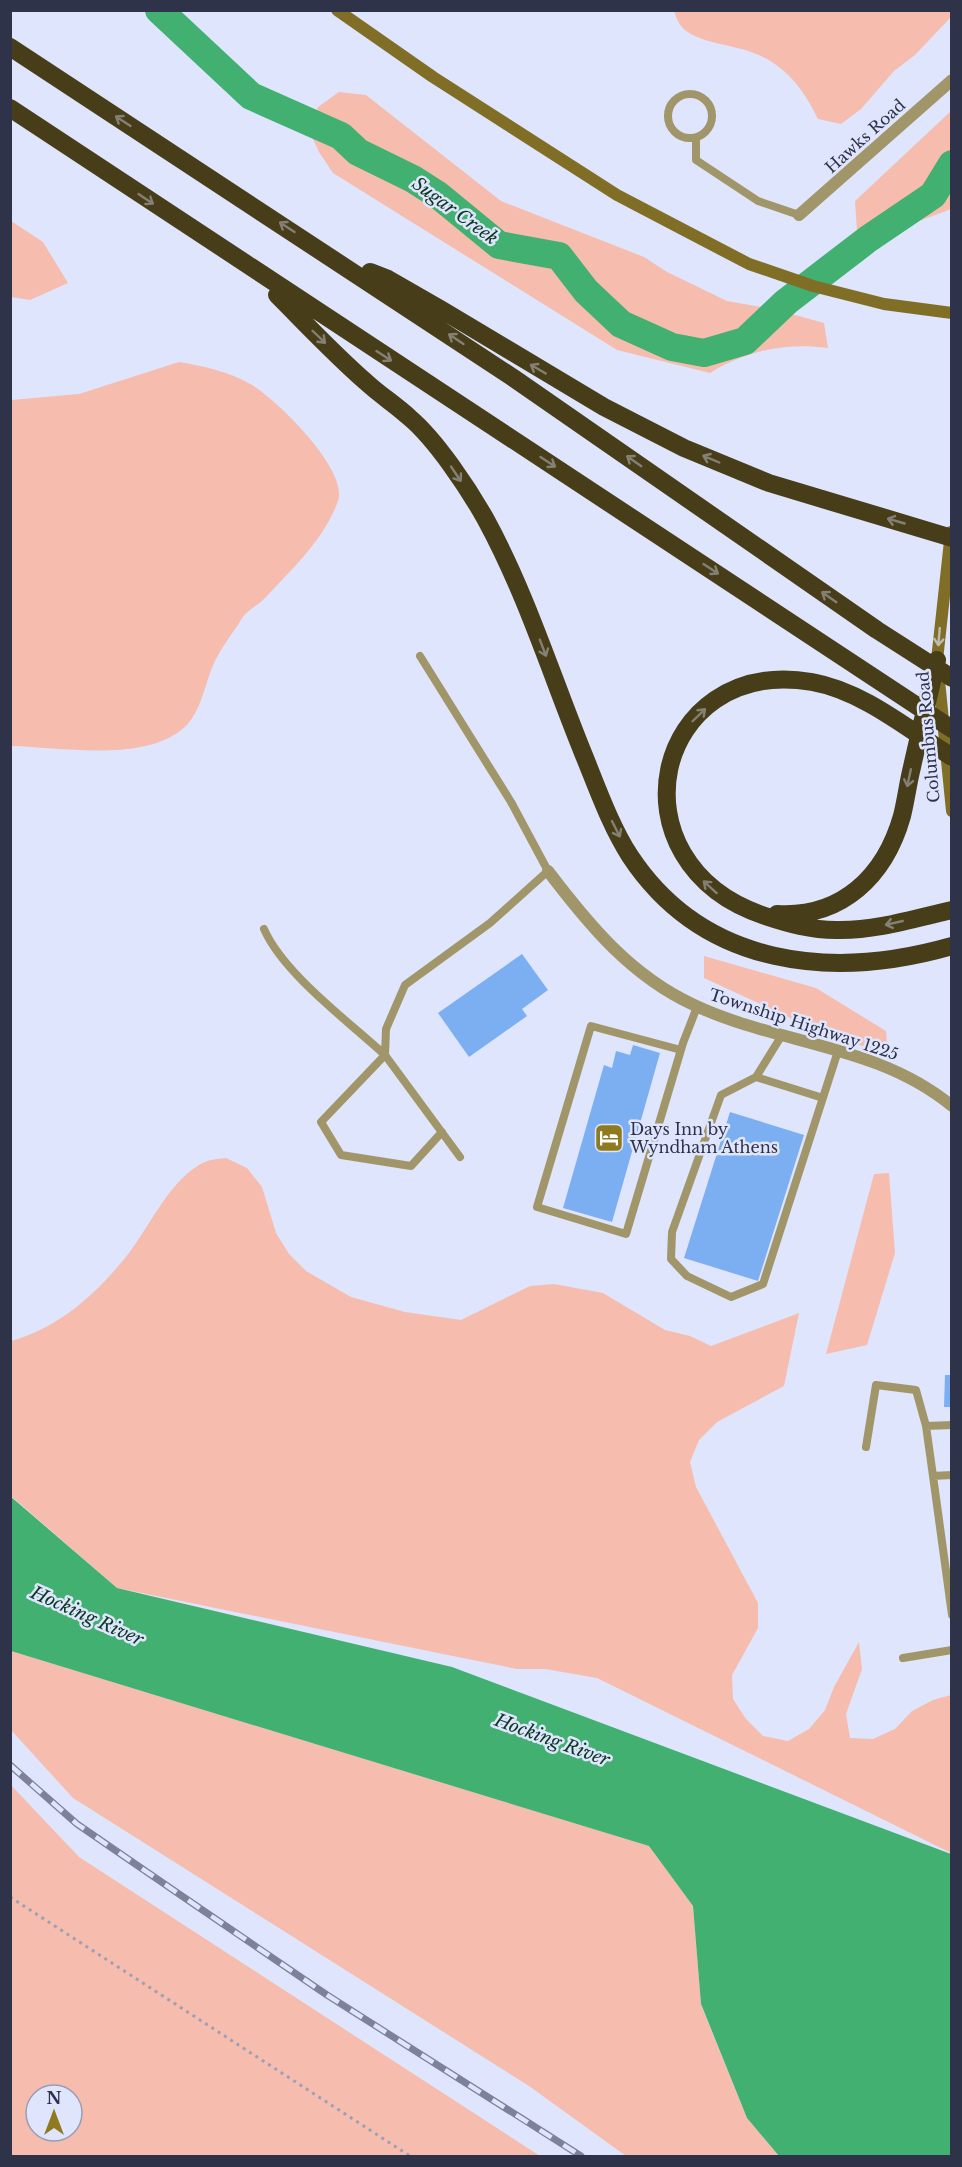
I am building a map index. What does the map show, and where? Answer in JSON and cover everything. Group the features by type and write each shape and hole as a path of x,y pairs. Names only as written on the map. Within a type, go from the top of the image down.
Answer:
{"highway":[{"path":"10,47 336,259 578,421 877,630 951,678"},
{"path":"10,108 247,267 863,668 951,729"},
{"path":"336,259 388,279 604,407 684,448 769,483 951,535"},
{"path":"247,267 366,383 412,419 463,484 483,516 514,575 603,804 630,856 663,895 678,908 724,938 762,953 790,960 848,964 890,959 951,946"},
{"path":"750,911 800,914 820,909 851,896 871,879 890,845 902,816 937,660"},
{"path":"951,757 861,700 816,683 795,680 762,682 727,694 697,716 678,743 669,768 666,790 669,821 681,854 704,882 730,902 750,911 803,928 835,930 876,927 951,910"}],"main road":[{"path":"337,10 433,77 617,195 749,264 813,286 884,304 951,313"},
{"name":"Columbus Road","path":"951,535 937,660 951,811"}],"street":[{"name":"Hawks Road","path":"799,214 951,80"},
{"name":"Township Highway 1225","path":"548,871 582,916 608,944 639,972 697,1007 888,1066 931,1089 951,1106"}],"lane":[{"path":"696,139 681,136 671,127 668,113 671,106 681,96 696,95 708,103 711,109 711,123 696,139 696,160 758,201 799,214"},
{"path":"420,656 511,802 548,871 490,923 405,985 386,1029 384,1055 321,1122 341,1155 411,1166 442,1132"},
{"path":"264,930 272,947 292,971 384,1055 460,1157"},
{"path":"681,1050 591,1026 537,1207 626,1234 681,1050 697,1007"},
{"path":"782,1035 756,1077 721,1095 672,1232 671,1259 687,1276 731,1297 763,1284 838,1051"},
{"path":"756,1077 823,1098"},
{"path":"866,1447 876,1385 916,1390 926,1425 951,1615"},
{"path":"926,1425 951,1425"},
{"path":"933,1476 951,1475"},
{"path":"903,1658 951,1650"}],"path":[{"path":"10,1897 410,2157"}],"shaded area":[{"path":"951,10 951,17 915,55 894,71 861,109 841,124 818,119 792,78 773,63 751,52 695,36 681,25 674,11"},
{"path":"339,92 366,95 501,201 644,257 667,272 727,301 773,309 824,323 828,348 797,346 767,350 738,359 710,373 617,350 333,173 319,152 309,130 318,107"},
{"path":"951,111 951,209 882,235 857,231 855,201"},
{"path":"11,221 43,242 68,283 30,300 11,297"},
{"path":"179,362 217,370 244,380 278,405 293,420 333,472 338,488 338,501 332,515 316,542 296,566 243,617 217,657 193,717 180,731 163,741 121,750 11,746 11,400 79,394"},
{"path":"704,956 816,988 886,1031 888,1055 814,1029 704,978"},
{"path":"226,1158 247,1168 262,1187 276,1233 289,1254 306,1271 351,1297 405,1312 461,1320 530,1286 554,1284 603,1293 665,1330 690,1336 711,1346 799,1313 784,1386 717,1422 699,1440 690,1462 696,1487 758,1603 758,1628 732,1675 733,1699 746,1719 763,1736 788,1741 809,1729 825,1710 834,1687 859,1642 862,1669 846,1714 850,1738 873,1739 895,1729 912,1711 933,1700 951,1695 951,1853 597,1678 545,1669 517,1669 117,1588 11,1496 11,1341 44,1328 88,1298 125,1258 177,1184 202,1163"},
{"path":"889,1173 895,1253 867,1345 826,1354 874,1174"},
{"path":"11,1651 649,1846 693,1906 701,2005 747,2118 779,2156 626,2156 529,2086 73,1798 11,1730"},
{"path":"10,1784 79,1857 540,2156 11,2156"}],"water":[{"name":"Hocking River","path":"10,1496 117,1588 452,1667 951,1854 951,2156 779,2156 747,2118 701,2004 693,1906 649,1846 11,1651"}],"building":[{"path":"522,954 548,990 522,1009 527,1016 469,1057 438,1013"},
{"name":"Days Inn by Wyndham Athens","path":"633,1045 660,1053 612,1222 563,1208 604,1065 612,1068 616,1051 630,1055"},
{"path":"730,1112 804,1135 758,1281 684,1258"},
{"path":"945,1375 952,1375 952,1407 944,1407"}],"waterway":[{"name":"Sugar Creek","path":"159,10 251,96 341,136 358,152 413,179 438,195 499,245 559,256 586,291 621,324 672,347 704,353 745,341 786,302 868,239 933,195 952,164"}],"railway":[{"path":"10,1765 77,1824 179,1894 327,1995 581,2156"}],"place":[{"name":"Days Inn by Wyndham Athens","path":"609,1138"}]}
